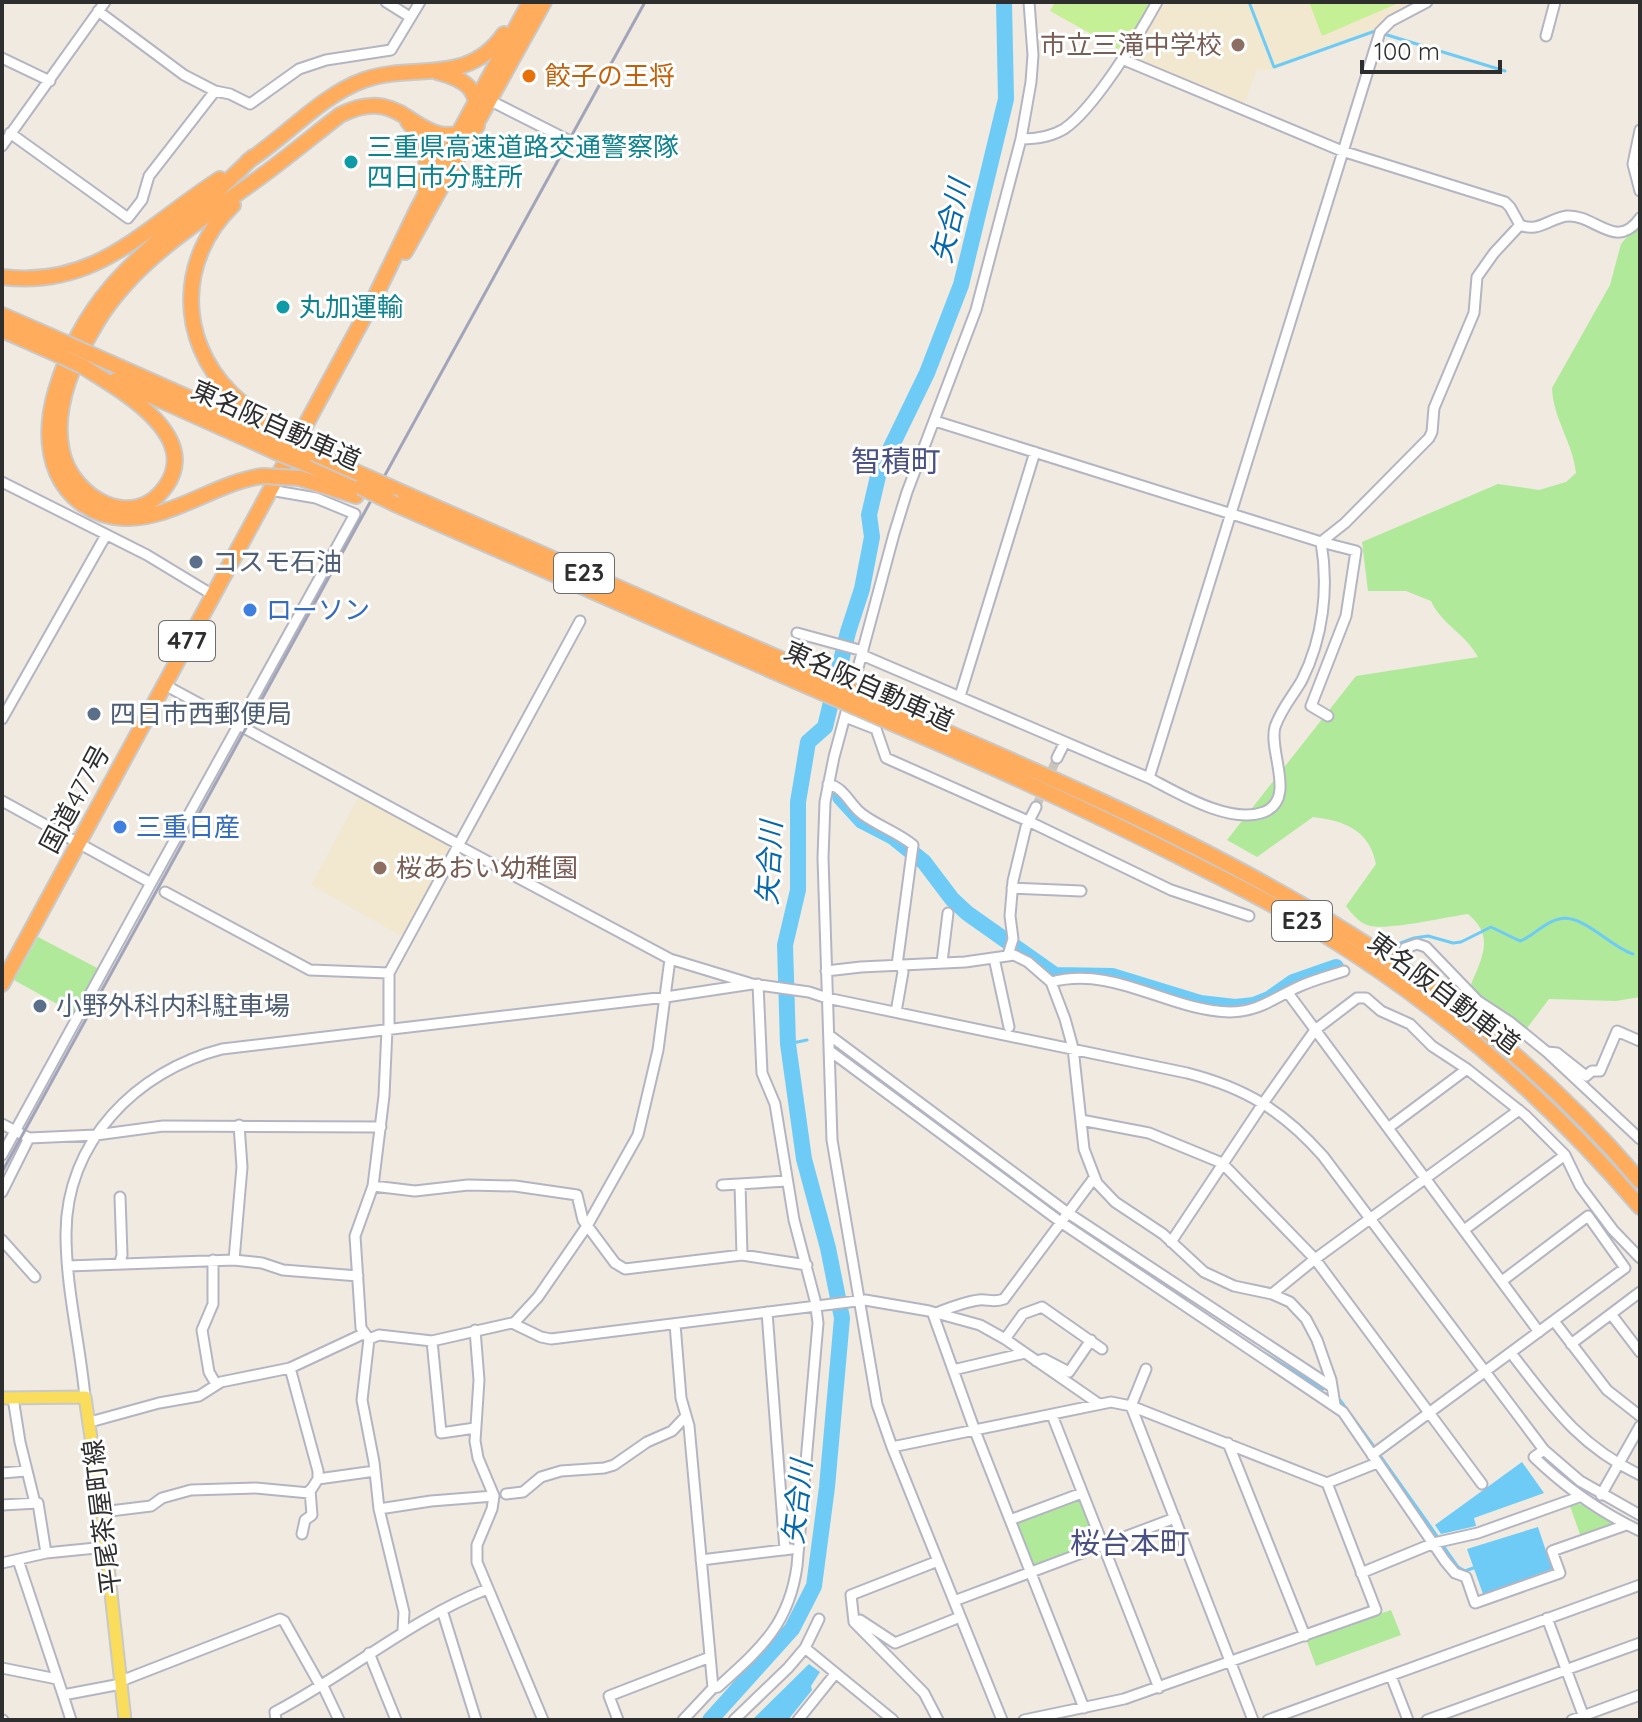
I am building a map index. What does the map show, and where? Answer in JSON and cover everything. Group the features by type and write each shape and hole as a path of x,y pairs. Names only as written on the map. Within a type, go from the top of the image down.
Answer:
{"highway":[{"path":"2,277 47,278 94,265 253,157 329,100 362,81 399,72 437,72 468,64 489,52 529,2"},
{"name":"国道477号","path":"482,99 529,2"},
{"name":"国道477号","path":"374,299 456,136 544,2"},
{"path":"85,359 165,431 173,452 172,475 167,486 150,500 131,507 106,504 85,493 71,476 60,437 63,405 72,375 94,327 112,300 166,246 265,175 340,115 360,106 381,105 402,113 430,132 448,137 477,126 482,99 467,83 437,72"},
{"path":"381,105 410,124 423,143 427,173 418,208"},
{"name":"国道477号","path":"2,984 213,595 267,483 374,299 429,214 477,126"},
{"path":"253,157 126,268 99,300 75,340 51,411 50,440 55,468 69,492 89,509 127,519 155,514 226,484 299,478 361,487"},
{"path":"265,175 221,216 205,240 194,268 190,311 197,341 220,381 282,441"},
{"name":"東名阪自動車道","path":"2,315 63,350"},
{"name":"東名阪自動車道","path":"2,330 63,350 282,441 393,507 775,664"},
{"name":"東名阪自動車道","path":"282,441 304,463 361,487 392,488 903,721 1133,833 1325,935 1420,1000 1508,1071 1604,1165 1640,1207"},
{"name":"東名阪自動車道","path":"903,721 1027,767 1206,851 1343,927 1446,998 1524,1062 1600,1135 1640,1181"}],"main road":[{"path":"8,1398 85,1397"},
{"name":"平尾茶屋町線","path":"85,1397 102,1512 125,1720"}],"street":[{"path":"2,146 105,2"},
{"path":"386,2 410,17"},
{"path":"98,11 184,75 250,104 299,69 326,60 391,50 420,2"},
{"path":"1002,1720 877,1404 856,1301 832,1140 823,827 828,784 861,652 907,492 976,310 1021,139 1033,55 1029,2"},
{"path":"1021,139 1047,136 1066,128 1122,59 1157,2"},
{"path":"1149,778 1380,32 1391,21 1427,2"},
{"path":"1546,36 1555,2"},
{"path":"2,58 50,81"},
{"path":"1122,59 1342,151 1505,202 1520,225 1534,228 1570,216 1580,217 1602,229 1626,232 1640,218"},
{"path":"10,133 128,218 142,200 149,176 215,91"},
{"path":"482,99 570,141"},
{"path":"1640,130 1633,164 1640,191"},
{"path":"1321,542 1345,523 1429,438 1434,408 1474,313 1477,277 1520,225"},
{"path":"935,421 1356,551 1346,616 1311,706 1328,716"},
{"path":"960,696 1035,452"},
{"path":"2,482 147,555 213,595"},
{"path":"2,1155 355,514 267,483"},
{"path":"2,719 106,535"},
{"path":"797,633 861,652 1216,810 1250,814 1269,809 1275,802 1281,780 1274,750 1275,727 1301,682 1324,618 1321,542"},
{"path":"403,1630 404,1612 379,1509 362,1400 366,1337 356,1228 373,1186 381,1127 389,973 580,621"},
{"path":"1310,658 1328,663"},
{"path":"163,684 670,959 755,984 809,992 1203,1077 1264,1102 1314,1145 1544,1450 1601,1495 1640,1515"},
{"path":"845,717 876,729 886,758 1028,821 1137,876 1249,916"},
{"path":"1057,758 1065,742"},
{"path":"828,784 837,786 858,810 913,845 899,965 903,972 896,1012"},
{"path":"2,801 151,883"},
{"path":"1036,807 1028,821 1012,888 1009,948 1051,982 1073,1048 1086,1158 1094,1178 1115,1202 1154,1227 1197,1268 1234,1286 1272,1294 1290,1302 1306,1319 1317,1340 1335,1405"},
{"path":"1012,888 1081,891"},
{"path":"165,892 310,970 389,973"},
{"path":"942,962 948,913"},
{"path":"1405,948 1417,944 1426,947 1478,1001 1547,1052 1640,1139"},
{"path":"826,971 965,962 994,958 1009,948"},
{"path":"994,958 1009,1027"},
{"path":"90,1422 159,1403 199,1396 216,1384 290,1368 366,1337 379,1335 432,1341 514,1323 538,1297 587,1226 638,1135 658,1050 670,959"},
{"path":"1051,982 1062,979 1110,981 1202,1009 1232,1012 1255,1010 1306,984 1344,971"},
{"path":"85,1397 68,1266 66,1231 70,1197 79,1166 96,1135 117,1108 141,1086 168,1068 222,1049 755,984"},
{"path":"683,1720 713,1688 747,1662 779,1626 794,1586 799,1548 818,1306 787,1181 775,1104 762,1073 755,984"},
{"path":"1288,993 1539,1332"},
{"path":"1171,1242 1315,1030 1357,998 1366,998 1381,1011 1410,1024 1432,1046 1519,1110 1565,1155 1592,1204 1640,1258"},
{"path":"1547,1052 1557,1053 1586,1076 1592,1071 1600,1071 1617,1031 1640,1041"},
{"path":"829,1035 1065,1217 1332,1387"},
{"path":"830,1051 1335,1405 1343,1412 1455,1573 1466,1577 1475,1603 1560,1573 1552,1551 1626,1525"},
{"path":"1388,1128 1467,1069"},
{"path":"1272,1294 1519,1110"},
{"path":"1081,1120 1149,1133 1222,1163 1315,1259 1482,1484"},
{"path":"2,1124 29,1138 96,1135 163,1126 381,1127"},
{"path":"234,1260 242,1167 239,1125"},
{"path":"2,1192 29,1138"},
{"path":"1464,1230 1565,1155"},
{"path":"933,1314 958,1304 1004,1299 1094,1178"},
{"path":"722,1185 787,1181"},
{"path":"740,1184 742,1255"},
{"path":"373,1186 415,1191 468,1185 515,1186 577,1195 583,1220 615,1263 625,1269 742,1255 807,1265"},
{"path":"120,1197 120,1262"},
{"path":"1327,1483 1375,1457 1384,1446 1625,1268 1588,1216 1502,1281"},
{"path":"2,1240 35,1277"},
{"path":"213,1260 213,1304 202,1330 209,1372 216,1384"},
{"path":"68,1266 234,1260 262,1263 283,1270 358,1276"},
{"path":"1571,1344 1640,1292"},
{"path":"514,1323 551,1339 865,1300 980,1325 1099,1404"},
{"path":"1005,1339 1023,1314 1042,1307 1102,1349"},
{"path":"767,1312 785,1550"},
{"path":"933,1314 975,1431 1084,1708"},
{"path":"1611,1314 1640,1352"},
{"path":"1554,1321 1607,1390 1640,1416"},
{"path":"675,1324 713,1688"},
{"path":"475,1330 479,1380 475,1428 478,1458 494,1496 476,1550 477,1562 543,1720"},
{"path":"1036,1361 1044,1359 1069,1372 1091,1340"},
{"path":"432,1341 441,1433 475,1428"},
{"path":"953,1370 1025,1353"},
{"path":"1511,1353 1570,1428 1618,1465 1640,1475"},
{"path":"102,1512 151,1506 162,1498 191,1490 256,1488 309,1493 318,1479 318,1471 290,1368"},
{"path":"1146,1369 1131,1406 1253,1720"},
{"path":"8,1398 35,1503 38,1503 46,1553"},
{"path":"892,1447 1111,1402 1131,1406 1327,1483 1376,1610 1124,1699 1024,1720"},
{"path":"1052,1415 1159,1688"},
{"path":"506,1494 523,1492 541,1477 566,1470 614,1465 647,1442 672,1431 686,1416"},
{"path":"1601,1495 1640,1426"},
{"path":"1228,1443 1305,1636"},
{"path":"1544,1450 1534,1457 1579,1497 1640,1531"},
{"path":"2,1473 26,1471"},
{"path":"318,1479 375,1471"},
{"path":"302,1534 305,1520 312,1515 310,1490"},
{"path":"1010,1520 1082,1493"},
{"path":"379,1509 494,1496"},
{"path":"1361,1573 1434,1543 1478,1533 1579,1497"},
{"path":"2,1505 35,1503"},
{"path":"954,1601 1175,1518"},
{"path":"2,1563 46,1553 106,1547"},
{"path":"701,1560 799,1548"},
{"path":"18,1560 71,1720"},
{"path":"938,1561 851,1595 857,1626 924,1693 938,1720"},
{"path":"1268,1720 1640,1585"},
{"path":"276,1720 275,1712 403,1630 487,1589"},
{"path":"442,1610 476,1720"},
{"path":"857,1626 860,1620 895,1643 960,1617"},
{"path":"1547,1618 1584,1718"},
{"path":"63,1695 121,1682 280,1619 321,1684 339,1720"},
{"path":"734,1720 775,1682 805,1648 819,1619"},
{"path":"1427,1720 1640,1643"},
{"path":"805,1648 893,1720"},
{"path":"369,1653 396,1720"},
{"path":"618,1720 609,1696 710,1657"},
{"path":"3,1665 57,1679"},
{"path":"803,1718 835,1674"},
{"path":"1391,1676 1408,1720"},
{"path":"1572,1720 1640,1695"}],"shaded area":[{"name":"市立三滝中学校","path":"1162,2 1420,2 1378,30 1272,70 1257,70 1243,106 1129,57"},
{"name":"桜あおい幼稚園","path":"359,796 447,843 450,852 403,937 311,885"}],"green space":[{"path":"1055,2 1144,2 1149,5 1120,50 1050,11"},
{"path":"1309,2 1401,2 1322,36"},
{"path":"1640,221 1640,997 1616,1001 1549,999 1522,1035 1470,987 1482,958 1484,940 1482,931 1468,914 1380,927 1363,923 1346,906 1376,864 1368,842 1354,829 1313,817 1257,857 1227,840 1356,676 1478,657 1431,601 1406,591 1368,591 1362,542 1498,484 1539,490 1566,482 1576,473 1552,388 1610,285 1621,244"},
{"path":"38,937 99,969 75,1014 14,980"},
{"path":"1076,1499 1081,1501 1097,1541 1094,1545 1036,1566 1031,1564 1016,1525 1018,1521"},
{"path":"1586,1505 1614,1522 1612,1526 1581,1537 1570,1506"},
{"path":"1391,1610 1401,1635 1316,1666 1306,1639"}],"water":[{"path":"1522,1462 1544,1493 1474,1518 1476,1526 1441,1534 1435,1525"},
{"path":"1538,1527 1552,1569 1483,1594 1467,1549"},
{"path":"809,1664 820,1672 811,1686 812,1690 788,1720 752,1720"}],"waterway":[{"name":"矢合川","path":"710,1720 792,1629 814,1586 827,1487 842,1318 828,1248 804,1159 788,1044 785,945 798,890 798,802 808,742 825,727 862,589 872,537 869,515 879,472 927,373 961,285 1006,99 1004,2"},
{"path":"1249,2 1274,67 1378,30"},
{"path":"1384,34 1505,71"},
{"path":"840,797 862,821 893,837 924,862 952,899 967,913 1055,975 1112,976 1200,1003 1235,1007 1254,1005 1269,999 1293,982 1336,967"},
{"path":"1398,944 1428,936 1453,943 1461,942 1491,927 1520,941 1554,921 1568,918 1633,954"},
{"path":"788,1044 807,1040"},
{"path":"841,1052 1035,1194"},
{"path":"1080,1226 1165,1287"},
{"path":"1251,1345 1323,1389"},
{"path":"1340,1400 1375,1448"},
{"path":"1379,1454 1437,1536"},
{"path":"1444,1547 1458,1567 1465,1571 1476,1567"}],"tunnel":[{"path":"1036,807 1057,758"}],"railway":[{"path":"2,1172 645,2"}],"place":[{"name":"市立三滝中学校","path":"1238,45"},
{"name":"餃子の王将","path":"529,76"},
{"name":"三重県高速道路交通警察隊 四日市分駐所","path":"351,162"},
{"name":"丸加運輸","path":"283,307"},
{"name":"コスモ石油","path":"196,562"},
{"name":"ローソン","path":"250,610"},
{"name":"四日市西郵便局","path":"94,714"},
{"name":"三重日産","path":"120,827"},
{"name":"桜あおい幼稚園","path":"380,868"},
{"name":"小野外科内科駐車場","path":"40,1006"}],"district":[{"name":"智積町","path":"896,462"},
{"name":"桜台本町","path":"1130,1544"}]}
